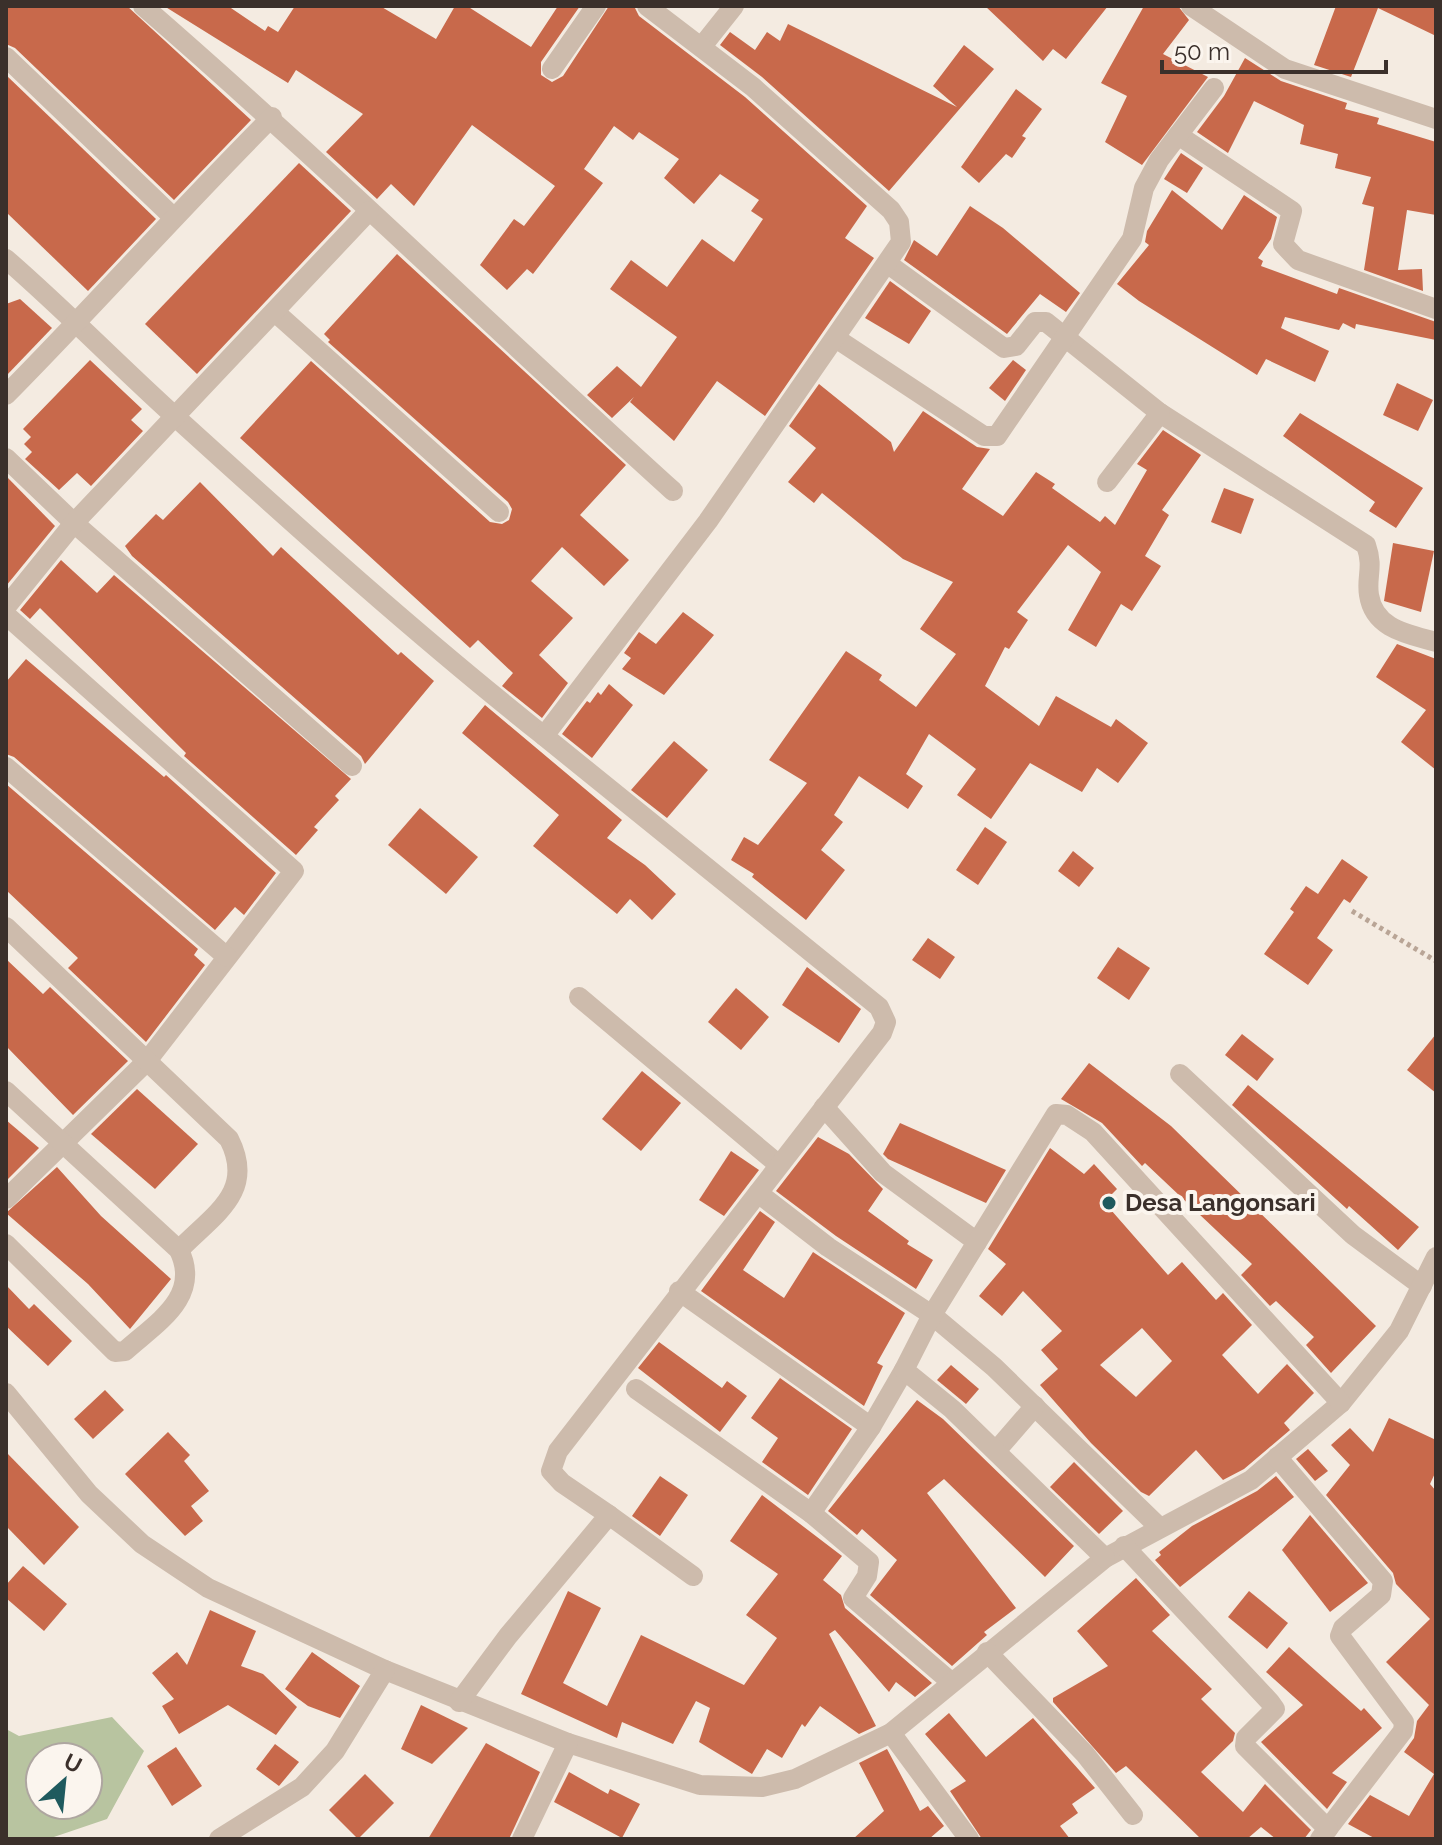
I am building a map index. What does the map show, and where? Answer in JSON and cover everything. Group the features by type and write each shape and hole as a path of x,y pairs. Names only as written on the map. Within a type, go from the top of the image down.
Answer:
{"street":[{"path":"143,6 272,117 369,211 673,491"},
{"path":"552,69 596,6"},
{"path":"544,736 708,521 897,251 902,234 891,210 703,45 647,6"},
{"path":"703,45 734,6"},
{"path":"1191,6 1285,69 1436,119"},
{"path":"6,57 172,216"},
{"path":"837,339 990,438 1003,430 1132,239 1139,221 1144,188 1178,135 1214,88"},
{"path":"6,395 78,322 172,216 272,117"},
{"path":"1178,135 1292,211 1283,244 1286,252 1298,260 1436,309"},
{"path":"6,607 74,523 177,418 369,211"},
{"path":"6,259 78,322 177,418 430,645 879,1007 886,1022 882,1033 679,1291 551,1462 551,1471 562,1483 693,1576"},
{"path":"888,264 1004,348 1016,346 1040,319 1067,337 1160,413 1366,545 1372,563 1368,594 1377,617 1395,631 1436,642"},
{"path":"275,312 499,512"},
{"path":"1107,482 1160,413"},
{"path":"6,458 74,523 352,766"},
{"path":"6,615 294,871 147,1061 6,1199"},
{"path":"6,767 227,957"},
{"path":"6,927 229,1139 241,1173 228,1199 179,1250"},
{"path":"579,997 779,1165"},
{"path":"1180,1074 1353,1235 1422,1286"},
{"path":"6,1091 179,1250 188,1268 184,1288 174,1308 125,1351 115,1352 6,1244"},
{"path":"824,1107 883,1173 977,1242"},
{"path":"811,1513 871,1427 932,1315 1048,1121 1056,1114 1067,1115 1093,1132 1341,1403"},
{"path":"758,1193 828,1247 932,1315 1035,1406 1159,1527"},
{"path":"6,1393 89,1494 142,1544 208,1588 459,1702 568,1743 700,1785 762,1787 795,1779 891,1733 1105,1558 1251,1480 1341,1403 1399,1331 1436,1257"},
{"path":"679,1291 871,1427"},
{"path":"904,1370 996,1451 1105,1558"},
{"path":"636,1389 811,1513 869,1562 867,1576 853,1593 857,1602 951,1682"},
{"path":"996,1451 1035,1406"},
{"path":"1124,1546 1275,1709 1246,1738 1245,1746 1324,1834 1403,1731 1404,1722 1340,1636 1343,1628 1381,1595 1383,1581 1277,1457"},
{"path":"459,1702 508,1636 609,1515"},
{"path":"987,1652 1068,1735 1133,1815"},
{"path":"219,1839 302,1787 335,1751 385,1670"},
{"path":"891,1733 969,1839"},
{"path":"522,1839 568,1743"}],"path":[{"path":"1352,911 1436,961"}],"green space":[{"path":"112,1717 144,1751 104,1820 104,1741 24,1741 24,1821 101,1821 48,1839 6,1839 6,1729 19,1736"}],"building":[{"path":"6,6 127,6 251,120 174,200 15,48 6,44"},
{"path":"164,6 228,6 265,31 268,26 278,32 295,6 380,6 436,39 455,6 467,6 531,47 558,6 580,6 541,62 541,75 552,82 563,76 609,6 634,6 639,16 745,97 867,206 845,238 874,258 765,416 717,381 674,441 630,402 634,397 612,418 587,395 617,366 641,387 677,337 610,289 631,260 667,287 702,239 734,262 763,219 751,211 759,200 720,174 694,204 664,178 679,159 639,132 633,140 614,126 584,169 603,183 533,274 527,269 507,290 480,265 514,219 524,226 555,186 472,125 414,206 391,184 377,199 326,152 363,114 296,70 288,83"},
{"path":"985,6 1108,6 1066,59 1053,49 1043,61"},
{"path":"1144,6 1178,6 1189,20 1163,54 1208,77 1142,165 1105,142 1127,96 1101,83"},
{"path":"1336,6 1436,6 1436,36 1378,8 1351,77 1314,65"},
{"path":"788,24 957,107 933,86 964,45 994,69 889,191 762,77 720,45 730,32 755,50 767,32 780,41"},
{"path":"1245,58 1281,81 1347,103 1345,109 1379,118 1377,124 1436,142 1436,215 1407,210 1398,270 1422,269 1423,291 1364,270 1374,207 1362,204 1371,177 1335,168 1338,154 1300,144 1304,125 1254,101 1228,153 1197,132 1224,96"},
{"path":"6,75 156,219 88,291 6,212"},
{"path":"1016,89 1042,109 1022,136 1026,138 1012,158 1006,154 979,183 961,167"},
{"path":"1181,153 1203,168 1187,193 1164,179"},
{"path":"299,163 351,211 197,374 145,324"},
{"path":"1172,190 1222,230 1244,195 1277,217 1271,239 1258,258 1263,261 1261,266 1337,294 1339,288 1436,322 1436,340 1356,324 1355,329 1343,323 1339,330 1285,317 1281,328 1329,351 1315,382 1266,359 1257,375 1117,284 1149,245 1145,242 1147,231"},
{"path":"970,206 1003,228 1080,293 1066,312 1040,294 1007,334 904,260 914,240 937,256"},
{"path":"397,254 626,465 580,515 629,560 604,586 562,547 531,581 573,618 539,655 568,683 542,718 502,686 513,673 478,640 470,648 240,438 311,361 490,522 502,524 509,520 512,509 508,502 328,342 330,340 324,334"},
{"path":"890,281 931,311 909,344 865,318"},
{"path":"20,299 52,328 6,376 6,304"},
{"path":"90,360 142,409 131,420 143,431 91,486 77,473 59,490 25,459 32,452 24,444 31,437 23,429"},
{"path":"1013,360 1026,370 1005,401 989,388"},
{"path":"1397,383 1433,400 1418,431 1383,415"},
{"path":"819,384 891,442 894,452 923,411 977,447 990,449 962,489 1003,516 1036,472 1055,484 1052,488 1100,522 1105,516 1115,525 1147,470 1137,464 1163,430 1201,455 1162,510 1169,515 1145,556 1161,566 1132,611 1121,604 1096,647 1068,630 1101,572 1068,545 1017,612 1028,620 1009,649 1005,647 985,686 1039,726 1056,696 1111,727 1116,719 1148,743 1118,783 1097,768 1082,792 1030,763 991,819 957,795 976,769 929,734 906,774 923,786 908,809 859,776 834,815 843,822 821,850 845,870 806,920 752,877 754,874 731,860 744,837 758,845 807,783 769,760 846,651 882,675 879,680 916,707 956,654 920,629 953,582 903,559 822,493 814,503 788,482 816,448 789,426"},
{"path":"1300,413 1423,488 1396,528 1369,511 1375,502 1283,436"},
{"path":"6,477 55,526 6,586"},
{"path":"200,482 273,556 281,547 398,655 401,652 434,681 365,764 361,756 132,556 125,546 156,514 163,520"},
{"path":"1224,488 1254,499 1241,534 1211,522"},
{"path":"1393,543 1434,551 1421,612 1384,601"},
{"path":"61,560 97,593 114,575 351,779 335,796 339,800 314,827 318,830 296,855 184,756 186,753 40,608 30,619 20,610"},
{"path":"683,612 714,635 664,695 622,669 631,658 624,653 639,632 656,644"},
{"path":"1397,644 1436,659 1436,770 1401,742 1426,710 1376,677"},
{"path":"26,659 164,777 166,775 276,873 244,915 235,907 215,930 14,757 6,754 6,682"},
{"path":"609,684 633,705 592,758 562,734 587,701 590,703 598,692 601,695"},
{"path":"485,705 622,820 607,838 645,865 676,894 652,920 630,899 617,914 533,846 559,815 462,733"},
{"path":"674,741 708,770 667,818 631,790"},
{"path":"6,784 198,949 194,955 205,965 146,1042 68,968 78,958 6,890"},
{"path":"420,808 478,857 446,894 388,845"},
{"path":"985,827 1007,842 978,885 956,870"},
{"path":"1073,851 1094,868 1079,887 1058,871"},
{"path":"1342,859 1368,877 1350,903 1344,899 1317,938 1333,950 1308,985 1264,954 1294,912 1290,909 1306,886 1318,894"},
{"path":"928,938 955,957 940,979 912,960"},
{"path":"1118,947 1150,968 1129,1000 1097,978"},
{"path":"6,959 43,994 50,987 128,1061 73,1115 6,1046"},
{"path":"807,967 861,1009 839,1043 782,1005"},
{"path":"736,988 769,1017 741,1050 708,1022"},
{"path":"1242,1034 1274,1059 1257,1081 1225,1055"},
{"path":"1436,1034 1436,1093 1407,1070"},
{"path":"1089,1063 1171,1126 1376,1326 1331,1373 1306,1345 1314,1337 1276,1301 1270,1306 1241,1275 1252,1264 1145,1163 1142,1166 1102,1123 1061,1099"},
{"path":"642,1071 681,1103 641,1151 602,1119"},
{"path":"1248,1085 1419,1227 1398,1250 1349,1206 1347,1209 1232,1105"},
{"path":"137,1089 198,1144 155,1189 91,1134"},
{"path":"6,1120 39,1148 6,1181"},
{"path":"900,1123 1006,1170 986,1203 888,1159 883,1154"},
{"path":"818,1137 849,1154 883,1189 868,1211 909,1241 907,1244 933,1260 916,1289 836,1236 776,1191"},
{"path":"1050,1148 1084,1174 1094,1164 1117,1189 1104,1202 1168,1275 1182,1262 1216,1300 1223,1293 1252,1325 1222,1355 1258,1394 1287,1364 1314,1393 1284,1423 1290,1430 1244,1469 1223,1480 1196,1450 1149,1496 1141,1492 1091,1443 1040,1385 1058,1369 1041,1350 1062,1331 1023,1291 1002,1316 979,1296 1006,1264 988,1249","holes":["1142,1328 1172,1361 1136,1397 1100,1365"]},
{"path":"731,1151 759,1170 724,1216 699,1200"},
{"path":"57,1167 101,1216 171,1279 130,1329 88,1284 6,1213"},
{"path":"760,1211 775,1222 743,1270 784,1298 813,1252 905,1313 877,1363 883,1366 864,1406 701,1291"},
{"path":"6,1285 29,1309 34,1304 72,1341 48,1366 6,1326"},
{"path":"659,1342 722,1388 727,1381 747,1396 720,1432 638,1368"},
{"path":"951,1365 979,1389 966,1404 937,1380"},
{"path":"780,1378 852,1429 808,1495 762,1462 778,1438 751,1418"},
{"path":"105,1390 124,1410 93,1439 74,1419"},
{"path":"917,1400 943,1419 1074,1546 1045,1577 944,1479 927,1493 1016,1608 984,1632 987,1635 952,1666 870,1595 897,1560 862,1529 857,1535 828,1511"},
{"path":"1389,1418 1436,1440 1436,1471 1430,1484 1436,1491 1436,1839 1376,1839 1348,1824 1370,1795 1409,1816 1434,1774 1404,1752 1414,1738 1417,1721 1429,1705 1386,1662 1430,1619 1396,1584 1393,1573 1326,1495 1350,1465 1331,1445 1350,1428 1373,1452"},
{"path":"168,1432 190,1455 184,1461 209,1491 191,1506 203,1521 185,1536 125,1474"},
{"path":"1308,1449 1328,1471 1315,1481 1296,1459"},
{"path":"6,1452 79,1527 44,1565 6,1526"},
{"path":"1074,1462 1123,1511 1099,1534 1050,1487"},
{"path":"660,1476 688,1495 660,1536 632,1516"},
{"path":"1276,1476 1294,1497 1180,1587 1155,1560 1161,1555 1159,1552 1192,1526 1257,1491"},
{"path":"762,1495 842,1556 823,1580 841,1595 845,1608 932,1683 915,1697 896,1682 889,1692 835,1630 829,1634 876,1726 859,1734 820,1706 805,1727 802,1724 782,1758 767,1749 752,1774 699,1742 710,1708 696,1701 673,1744 622,1722 617,1738 521,1694 568,1591 601,1608 563,1683 607,1706 641,1635 744,1685 777,1638 746,1615 778,1574 730,1541"},
{"path":"1310,1515 1368,1583 1330,1612 1282,1550"},
{"path":"23,1566 67,1604 44,1631 6,1598 6,1585"},
{"path":"1136,1578 1170,1615 1152,1631 1212,1689 1201,1699 1235,1733 1233,1741 1201,1772 1243,1812 1265,1784 1311,1830 1304,1839 1276,1839 1261,1827 1247,1839 1201,1839 1126,1766 1116,1773 1053,1702 1053,1698 1108,1666 1077,1631"},
{"path":"1249,1591 1288,1623 1267,1649 1228,1617"},
{"path":"210,1610 256,1631 241,1666 263,1674 297,1707 276,1735 228,1705 179,1734 162,1706 174,1699 152,1673 177,1652 187,1665"},
{"path":"1289,1647 1361,1711 1364,1708 1382,1728 1332,1773 1347,1782 1327,1809 1261,1742 1303,1705 1266,1672"},
{"path":"312,1652 360,1686 340,1718 308,1706 285,1689"},
{"path":"421,1705 468,1728 432,1764 401,1749"},
{"path":"949,1713 986,1757 1033,1718 1095,1788 1072,1804 1078,1813 1060,1826 1070,1839 982,1839 950,1791 966,1781 925,1734"},
{"path":"486,1743 540,1772 509,1839 428,1839"},
{"path":"275,1744 299,1762 279,1786 256,1769"},
{"path":"176,1747 202,1786 172,1806 147,1766"},
{"path":"887,1749 920,1811 928,1806 944,1826 929,1839 853,1839 884,1811 859,1763"},
{"path":"569,1772 608,1794 610,1789 640,1804 622,1838 554,1802"},
{"path":"365,1774 394,1803 358,1839 329,1810"}],"place":[{"name":"Desa Langonsari","path":"1109,1203"}]}
